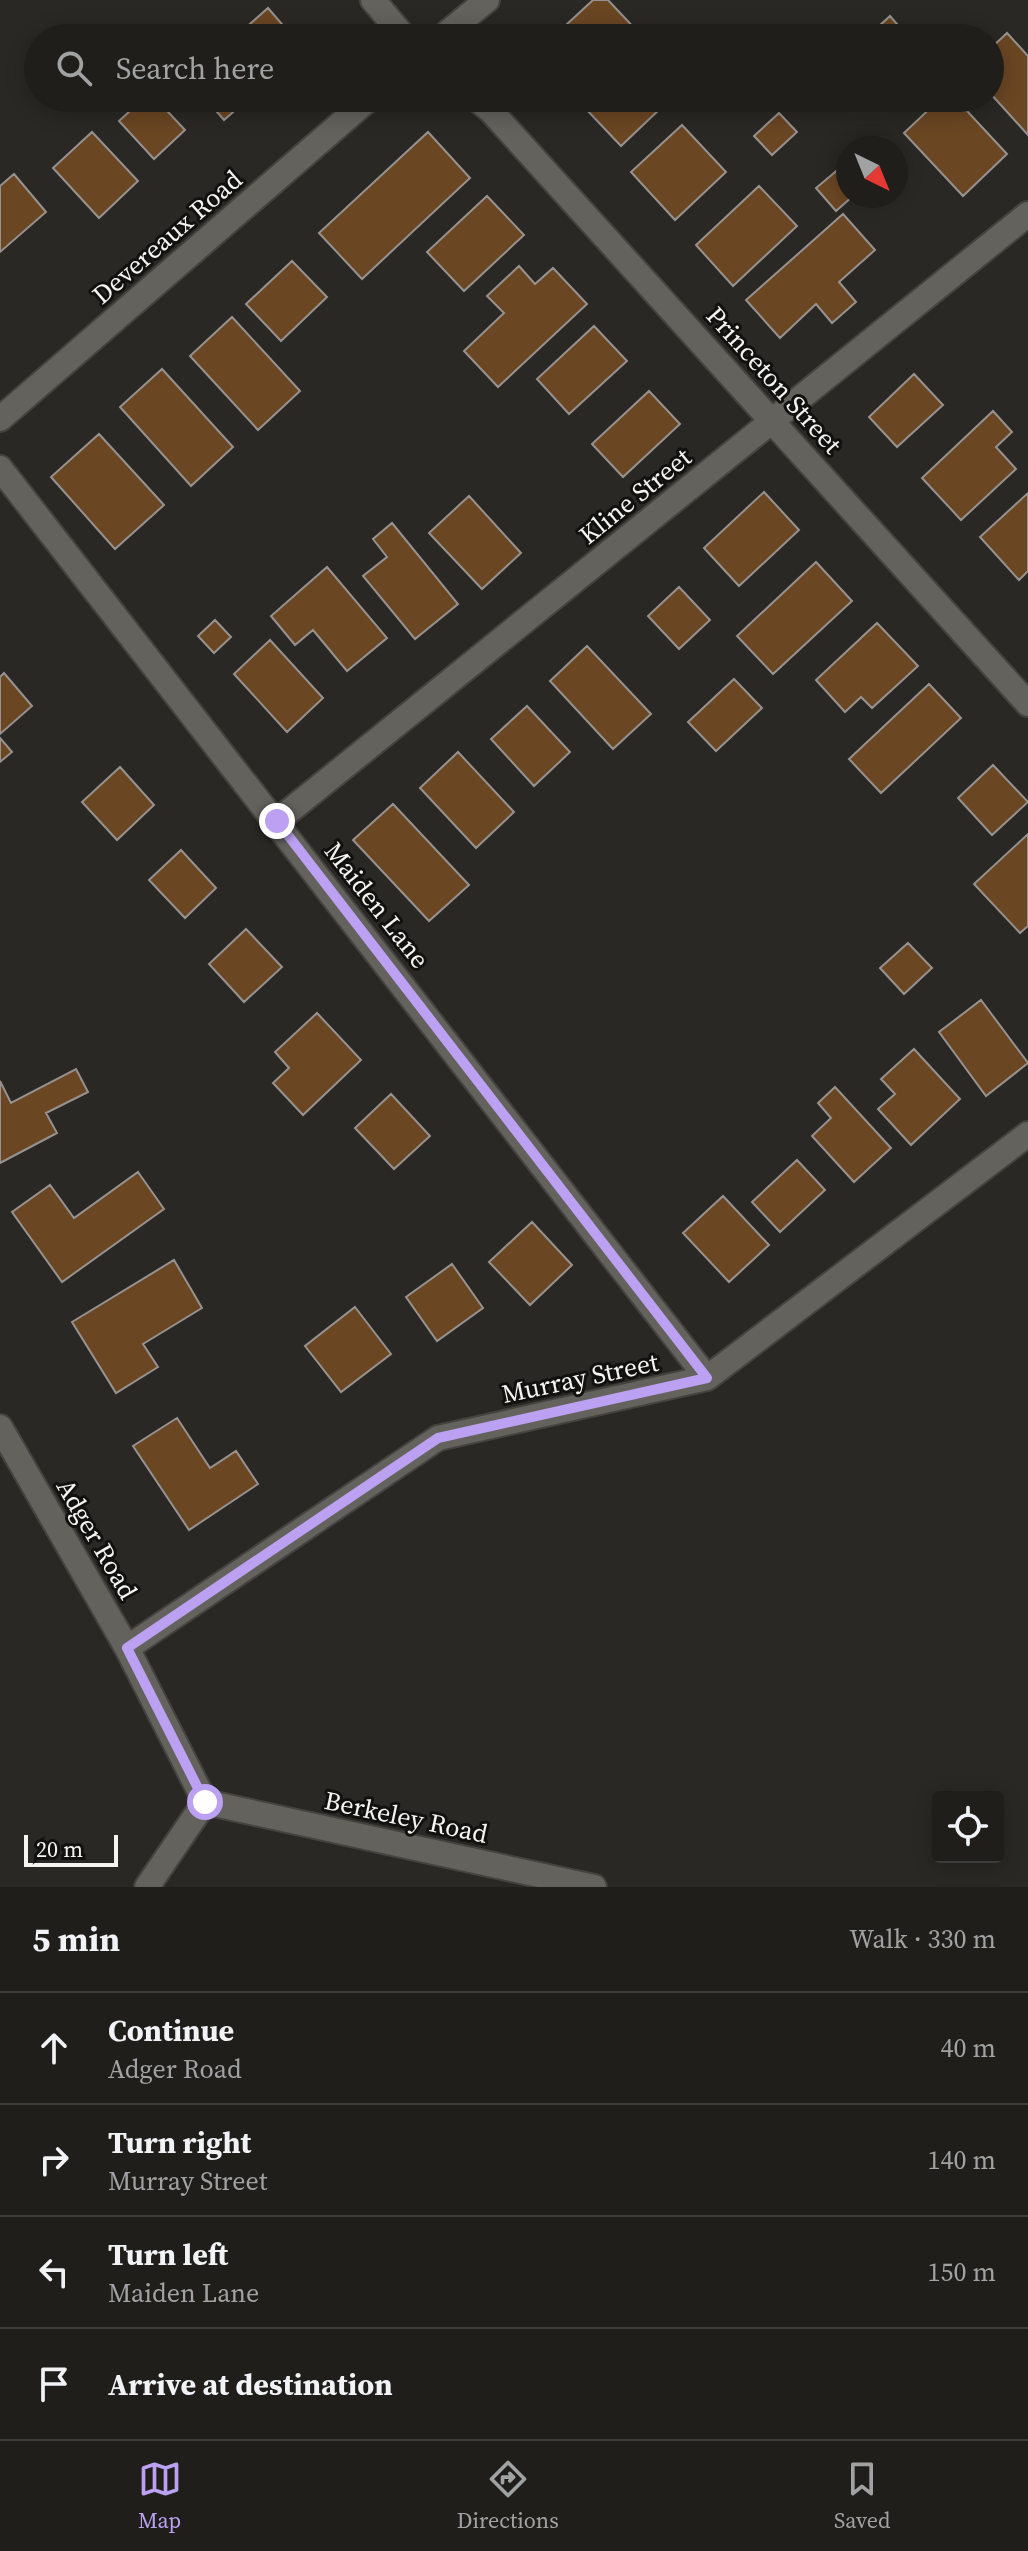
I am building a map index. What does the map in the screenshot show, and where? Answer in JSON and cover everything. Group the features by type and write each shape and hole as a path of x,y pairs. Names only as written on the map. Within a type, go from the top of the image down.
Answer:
{"street":[{"path":"373,0 393,24"},
{"path":"458,24 487,0"},
{"name":"Devereaux Road","path":"0,419 354,112"},
{"name":"Princeton Street","path":"491,112 1028,704"},
{"name":"Kline Street","path":"277,821 1028,214"},
{"name":"Maiden Lane","path":"0,468 707,1378"},
{"name":"Murray Street","path":"127,1648 438,1438 707,1378 1028,1134"},
{"name":"Adger Road","path":"0,1427 127,1648 205,1802"},
{"path":"147,1887 205,1802"},
{"name":"Berkeley Road","path":"205,1802 594,1887"}],"building":[{"path":"593,0 608,0 631,24 567,24"},
{"path":"268,8 282,24 250,24"},
{"path":"890,16 897,24 881,24"},
{"path":"1007,33 1028,56 1028,135 1004,108 1004,36"},
{"path":"129,112 168,112 185,130 154,159 119,121"},
{"path":"217,112 233,112 224,120"},
{"path":"589,112 657,112 621,146"},
{"path":"926,112 968,112 1007,154 963,196 904,133"},
{"path":"779,113 797,132 772,155 754,136"},
{"path":"682,125 726,172 675,220 631,172"},
{"path":"92,132 138,181 99,218 53,168"},
{"path":"428,132 470,178 362,279 319,233"},
{"path":"836,171 836,208 839,208 836,211 816,188"},
{"path":"14,174 46,212 0,252 0,186"},
{"path":"759,186 797,226 733,286 696,245"},
{"path":"487,196 524,235 464,291 427,252"},
{"path":"843,214 875,250 839,282 856,302 832,323 816,304 780,338 746,300"},
{"path":"292,261 327,297 281,341 246,304"},
{"path":"519,266 535,284 553,268 587,304 498,387 464,351 504,313 487,296"},
{"path":"232,317 300,391 258,430 190,356"},
{"path":"594,326 627,361 569,414 537,379"},
{"path":"162,369 233,447 191,486 120,407"},
{"path":"914,374 943,405 897,447 869,417"},
{"path":"649,391 680,424 623,477 592,444"},
{"path":"993,411 1012,432 996,447 1016,469 961,520 922,478"},
{"path":"99,434 164,505 115,549 51,477"},
{"path":"764,492 799,530 739,586 704,548"},
{"path":"1028,493 1028,571 1019,580 980,537"},
{"path":"469,496 521,553 482,589 429,533"},
{"path":"392,523 458,604 415,639 363,576 387,557 373,539"},
{"path":"816,562 852,601 773,674 737,636"},
{"path":"327,567 387,638 347,671 313,630 295,645 271,616"},
{"path":"679,587 710,620 679,649 648,616"},
{"path":"215,620 231,637 214,653 198,636"},
{"path":"877,623 918,666 872,708 861,697 845,712 816,680"},
{"path":"270,640 323,698 287,732 234,674"},
{"path":"587,646 651,714 613,749 550,681"},
{"path":"4,673 32,706 0,734 0,677"},
{"path":"734,679 762,708 716,751 688,722"},
{"path":"929,684 961,718 881,793 849,759"},
{"path":"527,706 570,752 534,786 491,739"},
{"path":"0,738 12,752 0,762"},
{"path":"458,752 514,812 476,848 420,788"},
{"path":"993,765 1028,802 992,835 958,798"},
{"path":"120,767 154,805 117,840 82,802"},
{"path":"393,804 469,885 429,921 353,840"},
{"path":"1028,834 1028,926 1020,933 974,884"},
{"path":"181,850 216,888 185,918 149,880"},
{"path":"246,929 282,967 244,1002 209,964"},
{"path":"908,943 932,968 904,994 880,968"},
{"path":"981,1000 1028,1063 986,1096 939,1032"},
{"path":"317,1013 361,1060 303,1115 273,1083 289,1068 275,1052"},
{"path":"914,1049 960,1099 911,1145 878,1109 895,1094 881,1079"},
{"path":"76,1069 88,1092 46,1113 57,1133 0,1163 0,1081 11,1103"},
{"path":"835,1087 891,1148 854,1182 812,1136 831,1118 818,1103"},
{"path":"391,1094 430,1136 394,1169 355,1128"},
{"path":"797,1160 825,1190 780,1232 752,1202"},
{"path":"138,1172 164,1209 62,1282 12,1212 50,1185 74,1218"},
{"path":"723,1196 769,1245 729,1282 683,1233"},
{"path":"532,1222 572,1265 530,1305 489,1262"},
{"path":"174,1260 202,1308 143,1344 158,1367 116,1393 72,1322"},
{"path":"452,1264 483,1308 437,1341 406,1297"},
{"path":"355,1307 391,1354 341,1392 305,1346"},
{"path":"177,1418 210,1468 236,1451 258,1484 189,1530 133,1446"}],"route":[{"path":"205,1802 127,1648 438,1438 707,1378 277,821"}]}
